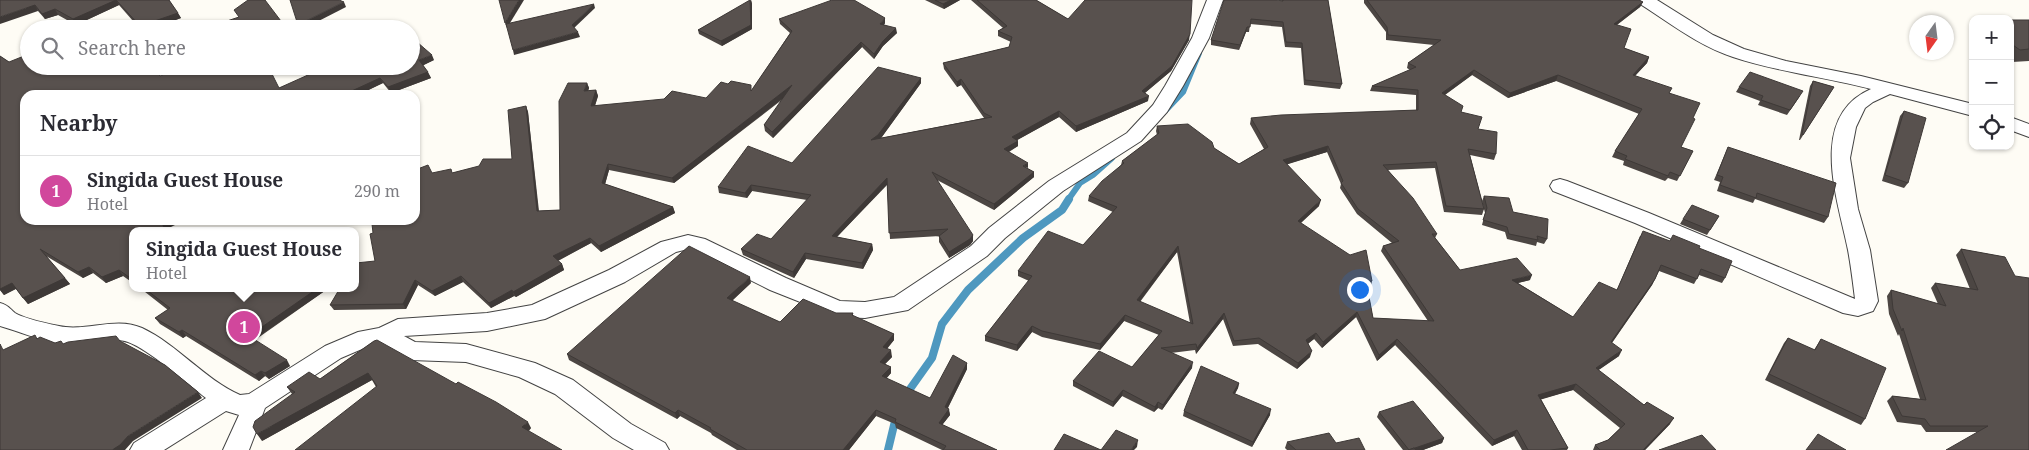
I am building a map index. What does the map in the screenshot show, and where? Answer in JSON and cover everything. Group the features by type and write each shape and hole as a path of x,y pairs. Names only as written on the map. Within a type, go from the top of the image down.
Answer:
{"street":[{"path":"0,311 8,320 67,337 118,332 133,334 151,344 226,399 238,405 254,403 333,352 366,338 384,336 398,328 487,322 538,313 617,276 669,247 688,242 696,244 778,284 838,309 865,310 900,304 979,251 997,233 1056,186 1134,137 1139,128 1159,109 1205,29 1215,0"},
{"path":"1646,0 1707,39 1738,53 1784,66 1889,88 1969,109"},
{"path":"1560,186 1642,218 1851,307 1858,308 1865,305 1866,301 1859,250 1848,209 1840,158 1846,126 1857,105 1866,98 1889,88"},
{"path":"2014,125 2029,132"},
{"path":"384,336 411,352 466,353 526,370 564,387 622,431 656,450"},
{"path":"144,450 226,399"},
{"path":"236,450 251,416 254,403"}],"building":[{"path":"0,0 116,0 73,19 55,9 42,14 35,5 0,17"},
{"path":"116,0 169,0 178,13 158,20 134,20"},
{"path":"248,0 265,0 280,20 230,20 239,17 234,10"},
{"path":"290,0 339,0 344,2 308,20 296,20"},
{"path":"499,0 519,0 505,23"},
{"path":"750,0 751,25 721,41 698,30"},
{"path":"832,0 854,0 885,18 880,24 896,28 883,41 874,54 861,42 772,132 764,125 792,85 672,178 608,164 602,183 673,207 599,246 590,238 553,256 562,264 513,292 512,290 489,303 461,276 432,291 415,280 403,304 330,305 338,292 359,292 359,263 375,261 370,234 373,233 372,225 420,225 420,168 428,165 432,173 451,169 452,173 479,166 483,159 512,159 508,110 526,106 537,211 560,210 559,101 568,83 587,83 584,91 596,90 591,106 664,99 672,91 706,98 721,82 728,84 731,81 751,85 751,91 792,31 779,19"},
{"path":"935,0 951,0 943,4"},
{"path":"977,0 1036,0 1068,19 1085,0 1192,0 1190,34 1172,66 1142,91 1149,96 1076,126 1059,111 1012,137 1018,141 1004,149 1028,163 1023,166 1034,172 994,204 932,172 973,235 970,239 949,252 939,236 948,229 889,233 887,178 832,236 872,244 862,263 805,253 793,272 741,249 757,234 771,239 811,195 751,185 745,193 718,187 748,146 792,163 878,67 921,78 878,135 871,140 992,117 984,113 961,79 957,82 943,63 1009,47 1012,37 998,31 1007,26"},
{"path":"1224,0 1328,0 1342,84 1305,80 1302,43 1286,42 1283,22 1251,19 1250,27 1247,27 1240,45 1211,40"},
{"path":"1367,0 1639,0 1643,2 1614,24 1631,29 1624,48 1649,57 1633,75 1672,88 1669,93 1700,103 1693,118 1695,119 1681,147 1693,151 1680,176 1670,172 1668,176 1625,159 1627,156 1615,151 1642,109 1558,75 1510,93 1474,70 1442,93 1463,106 1461,112 1482,117 1478,129 1497,132 1496,154 1468,149 1484,209 1446,206 1436,162 1383,165 1413,198 1437,234 1432,234 1460,270 1517,258 1532,275 1512,280 1573,317 1599,282 1617,290 1643,231 1670,241 1673,235 1732,261 1725,278 1701,269 1697,279 1661,265 1655,279 1611,342 1622,350 1596,368 1644,405 1647,402 1674,418 1643,450 1600,450 1595,445 1608,440 1625,424 1576,384 1538,395 1568,448 1528,450 1517,430 1494,440 1397,339 1379,355 1357,312 1323,342 1316,333 1306,340 1312,351 1298,363 1259,338 1234,341 1224,313 1197,348 1196,344 1161,348 1193,362 1163,405 1158,402 1155,407 1123,390 1113,402 1073,381 1099,351 1132,367 1162,331 1125,315 1100,344 1042,331 1032,326 1017,345 985,336 1032,276 1018,271 1048,231 1083,245 1117,207 1089,196 1102,181 1124,163 1122,161 1159,133 1157,126 1188,124 1212,142 1214,148 1239,164 1268,147 1251,118 1281,115 1418,110 1418,90 1372,86 1416,67 1408,63 1441,40 1388,35 1387,27","holes":["1328,146 1343,181 1341,183 1358,209 1399,241 1383,246 1434,321 1373,318 1366,281 1372,281 1366,250 1350,255 1298,221 1321,200 1283,160","1178,246 1193,324 1137,300"]},
{"path":"594,4 572,25 578,32 513,50 506,24"},
{"path":"2014,20 2029,20 2029,49 2020,50 2014,46"},
{"path":"420,45 432,55 420,60"},
{"path":"0,56 9,62 20,58 20,75 272,75 279,88 308,75 420,75 388,87 380,78 354,90 20,90 20,225 163,225 164,227 129,227 129,277 119,270 102,277 89,267 78,272 40,249 65,278 23,298 12,283 0,289"},
{"path":"420,61 428,72 420,75"},
{"path":"1750,72 1803,91 1790,110 1761,100 1763,96 1739,87"},
{"path":"1813,81 1834,87 1803,135 1802,134"},
{"path":"1904,111 1926,118 1908,183 1885,175"},
{"path":"1728,147 1836,183 1828,217 1757,193 1756,198 1720,185 1723,177 1717,175"},
{"path":"1484,196 1509,198 1513,212 1548,219 1547,239 1537,236 1538,240 1509,234 1507,227 1483,220 1487,208"},
{"path":"1692,205 1719,216 1710,230 1683,219"},
{"path":"689,246 750,277 727,298 780,322 803,299 836,313 853,313 852,315 894,334 883,347 891,350 880,362 891,367 882,376 930,398 953,355 967,363 945,407 949,409 939,423 997,450 943,450 946,446 895,422 896,419 876,410 843,450 747,450 678,410 675,413 567,354"},
{"path":"1961,249 2005,257 2015,276 2029,278 2029,450 1946,450 1988,426 1930,426 1925,419 1902,416 1892,396 1926,400 1903,328 1902,331 1893,309 1891,290 1946,306 1935,283 1978,290"},
{"path":"149,292 312,292 249,336 287,360 265,373 261,371 255,375 182,330 179,332 155,318 170,308"},
{"path":"35,335 37,339 40,337 55,343 61,341 63,344 116,336 120,341 165,365 198,392 128,436 120,445 112,450 0,450 0,344 3,350"},
{"path":"1788,338 1815,350 1821,339 1886,368 1865,419 1769,374"},
{"path":"377,340 456,384 458,382 496,402 528,422 522,427 562,450 295,450 377,386 368,373 257,434 253,427 255,421 295,392 287,387 309,372 320,379"},
{"path":"1201,366 1239,383 1233,393 1271,409 1253,442 1184,411"},
{"path":"1413,401 1444,438 1409,450 1379,412"},
{"path":"1116,430 1138,440 1131,450 1101,450"},
{"path":"1329,433 1336,443 1359,438 1365,450 1296,450 1287,442"},
{"path":"1064,434 1101,450 1054,450"},
{"path":"1818,434 1846,450 1806,450"},
{"path":"1702,435 1716,450 1659,450"}],"waterway":[{"path":"1166,110 1183,92 1199,53"},
{"path":"1068,200 1080,183 1093,175 1112,158"},
{"path":"905,396 932,358 942,324 968,290 1023,238 1062,210 1069,199"},
{"path":"888,450 896,417"}],"place":[{"name":"Singida Guest House","path":"244,327"}]}
